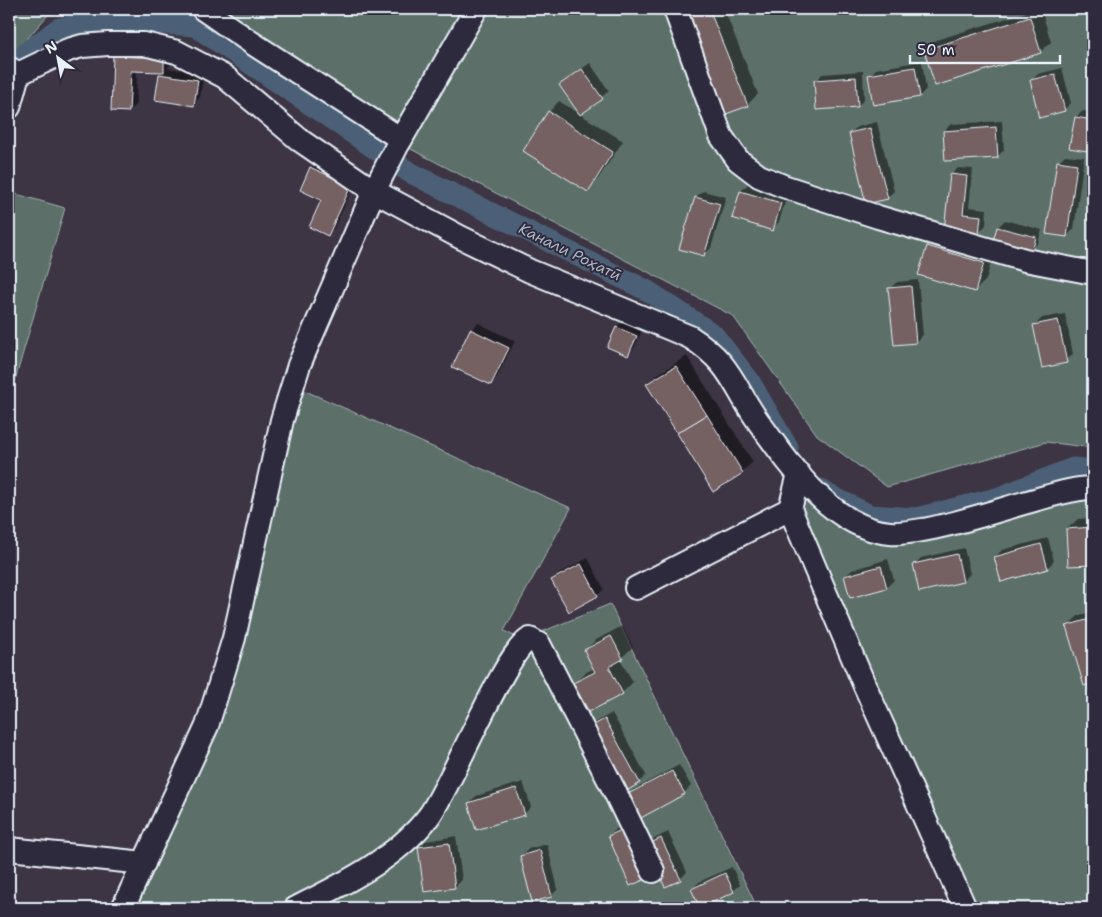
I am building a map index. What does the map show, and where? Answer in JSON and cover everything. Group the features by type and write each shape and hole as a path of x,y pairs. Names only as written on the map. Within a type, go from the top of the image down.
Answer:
{"street":[{"path":"203,9 399,143"},
{"path":"123,908 207,726 234,638 289,393 377,187 399,143 476,9"},
{"path":"675,9 721,136 738,160 759,176 783,186 878,217 1024,260 1093,273"},
{"path":"9,107 13,71 68,50 82,46 144,44 177,52 225,77 301,141 477,246 530,271 690,337 709,349 733,377 757,420 799,474 837,512 858,524 890,533 940,526 1062,493 1093,488"},
{"path":"799,474 790,509 864,684 965,908"},
{"path":"636,588 790,509"},
{"path":"296,908 373,864 400,846 418,830 438,803 499,681 520,648 530,639 539,644 653,871"},
{"path":"9,849 144,863"}],"green space":[{"path":"9,9 67,9 48,15 9,59"},
{"path":"175,9 1093,9 1093,448 1046,442 887,487 817,435 733,316 403,145 199,18"},
{"path":"9,192 65,208 9,401"},
{"path":"292,385 571,508 504,631 522,640 610,604 754,901 735,908 121,908 202,744"},
{"path":"793,465 859,533 1093,491 1093,908 963,908 786,507"}],"building":[{"path":"709,9 748,106 726,114 687,16"},
{"path":"1030,17 1041,53 935,86 924,50"},
{"path":"113,56 164,58 164,72 131,71 129,112 111,111"},
{"path":"915,67 920,97 873,105 868,75"},
{"path":"582,69 603,99 580,115 559,85"},
{"path":"159,74 198,80 194,106 155,100"},
{"path":"1055,74 1065,111 1039,118 1030,80"},
{"path":"856,77 858,107 816,110 814,80"},
{"path":"548,111 613,152 588,192 523,151"},
{"path":"1075,117 1093,120 1093,152 1069,148"},
{"path":"996,127 998,158 945,161 943,131"},
{"path":"870,128 888,199 866,204 849,133"},
{"path":"1057,161 1077,164 1067,237 1046,234"},
{"path":"310,167 351,186 328,236 309,227 321,200 300,190"},
{"path":"950,174 967,176 963,214 981,216 979,234 944,231"},
{"path":"740,191 781,203 773,231 732,218"},
{"path":"695,197 720,204 704,256 679,249"},
{"path":"997,227 1036,237 1032,252 993,241"},
{"path":"927,246 984,263 975,292 918,275"},
{"path":"911,286 916,343 894,345 888,288"},
{"path":"1058,320 1067,363 1042,368 1033,325"},
{"path":"616,327 637,336 628,356 607,347"},
{"path":"470,329 509,348 491,385 452,367"},
{"path":"676,366 707,415 677,433 646,384"},
{"path":"707,415 743,473 713,492 677,433"},
{"path":"1093,527 1093,565 1068,566 1066,529"},
{"path":"1041,544 1048,569 1001,582 994,557"},
{"path":"957,554 963,582 919,592 913,564"},
{"path":"581,564 598,596 569,612 551,580"},
{"path":"881,566 887,588 850,598 844,576"},
{"path":"1093,618 1093,683 1084,686 1066,626"},
{"path":"611,636 623,659 609,667 623,694 589,712 573,683 595,672 584,650"},
{"path":"605,719 640,783 623,793 588,728"},
{"path":"672,771 685,794 637,820 624,796"},
{"path":"516,788 525,815 476,830 468,803"},
{"path":"626,828 648,878 630,886 608,836"},
{"path":"661,838 681,880 665,887 645,846"},
{"path":"449,843 455,888 424,892 418,847"},
{"path":"540,850 552,897 532,902 520,856"},
{"path":"725,873 734,892 700,908 691,889"}],"waterway":[{"name":"Канали Роҳатӣ","path":"9,72 28,51 59,28 108,20 195,26 409,172 648,291 713,334 749,380 788,448"},
{"name":"Канали Роҳатӣ","path":"821,489 825,493 870,515 916,518 997,498 1073,468 1093,470"}]}
